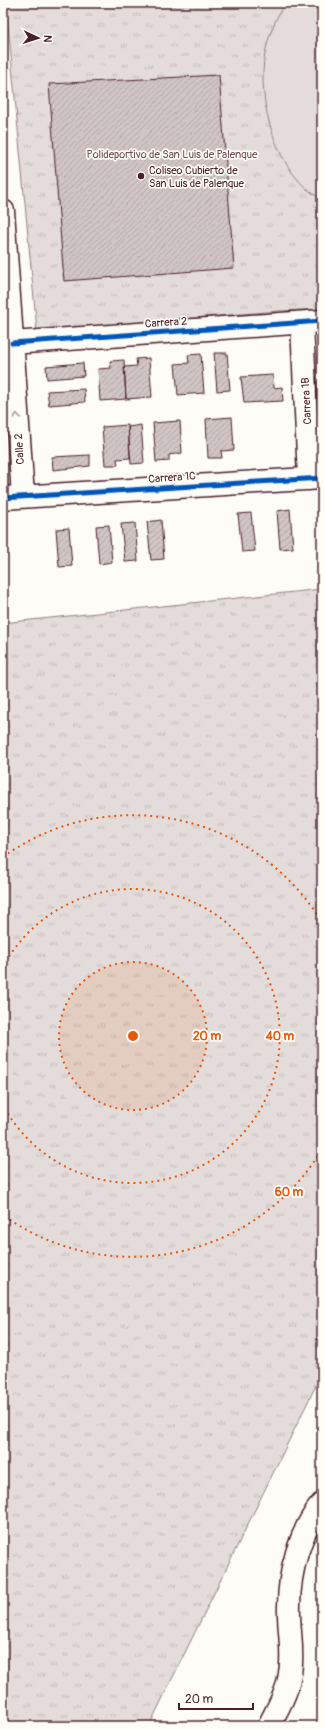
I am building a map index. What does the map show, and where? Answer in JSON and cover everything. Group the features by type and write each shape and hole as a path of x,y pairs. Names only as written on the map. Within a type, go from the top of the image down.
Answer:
{"street":[{"name":"Calle 2","path":"3,211 12,343 13,497"},
{"name":"Carrera 2","path":"12,343 312,322"},
{"name":"Carrera 1B","path":"312,322 316,478"},
{"name":"Carrera 1C","path":"13,497 316,478"},
{"path":"269,1726 287,1689 290,1672 289,1606 293,1566 303,1538 316,1512 322,1504"}],"green space":[{"name":"Polideportivo de San Luis de Palenque","path":"6,3 322,3 322,309 278,311 37,331"},
{"path":"285,3 322,3 322,199 306,188 293,174 282,156 273,136 267,114 263,73 265,54 273,27"},
{"path":"3,374 6,375 14,485 8,486 3,483"},
{"path":"322,589 322,1373 149,1726 3,1726 3,623"}],"building":[{"name":"Coliseo Cubierto de San Luis de Palenque","path":"219,75 234,268 64,281 49,84"},
{"path":"214,353 227,353 230,390 217,391"},
{"path":"201,354 204,393 178,395 175,364 189,363 188,355"},
{"path":"149,358 152,397 126,399 124,367 137,366 136,359"},
{"path":"124,360 126,399 100,401 98,369 111,368 110,361"},
{"path":"83,363 84,376 47,379 46,366"},
{"path":"273,375 274,388 282,387 283,401 244,403 241,377"},
{"path":"84,389 85,402 49,405 47,391"},
{"path":"232,417 234,450 221,451 222,458 208,458 206,419"},
{"path":"180,421 182,453 169,455 169,461 156,462 153,423"},
{"path":"128,425 130,458 117,459 118,465 105,465 102,427"},
{"path":"141,425 144,463 131,464 128,427"},
{"path":"90,455 90,466 53,470 52,457"},
{"path":"290,509 293,548 280,549 277,511"},
{"path":"251,513 255,551 242,552 238,514"},
{"path":"161,520 164,559 151,560 147,522"},
{"path":"135,523 138,561 125,562 121,524"},
{"path":"109,525 112,562 99,564 96,526"},
{"path":"69,528 72,566 59,567 56,529"}],"cycle path":[{"path":"12,343 322,321"},
{"path":"3,498 322,478"}],"place":[{"name":"Coliseo Cubierto de San Luis de Palenque","path":"141,176"}]}
